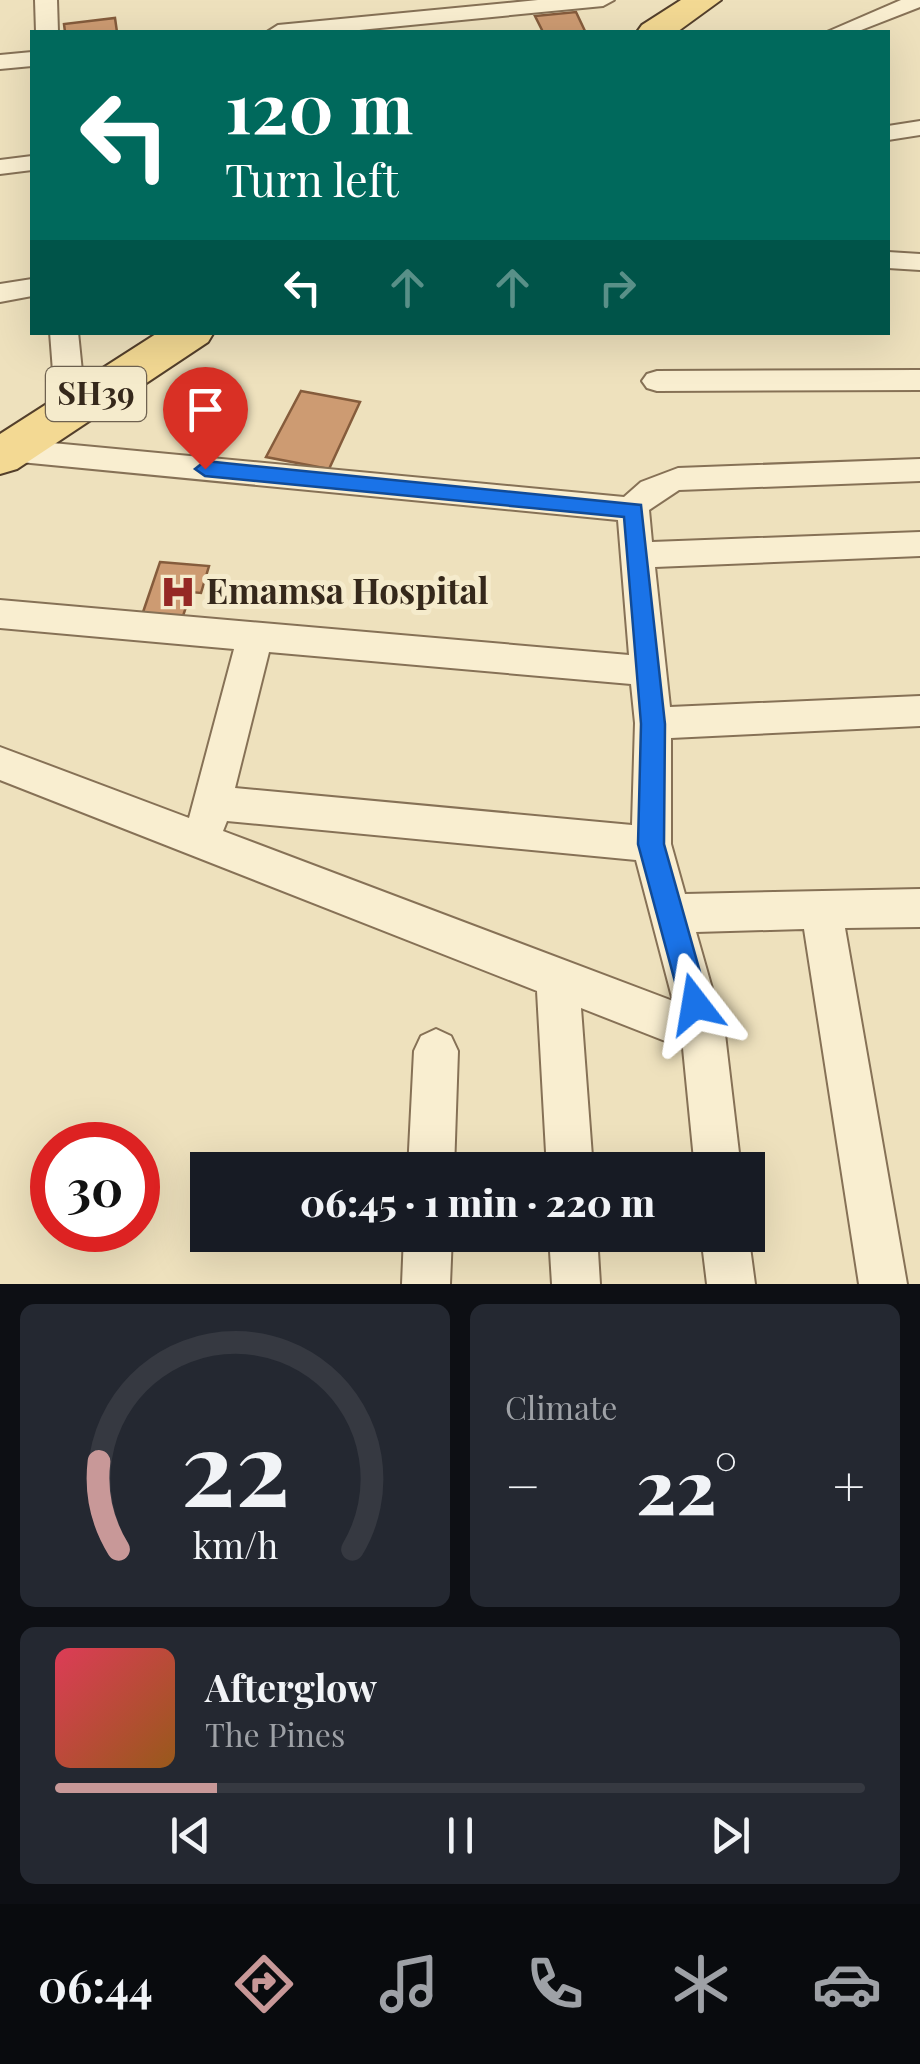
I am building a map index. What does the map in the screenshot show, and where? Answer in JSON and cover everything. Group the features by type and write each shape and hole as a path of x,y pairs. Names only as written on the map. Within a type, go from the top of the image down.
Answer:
{"main road":[{"path":"657,30 704,0"},
{"name":"SH39","path":"5,453 187,335"}],"street":[{"path":"46,0 47,30"},
{"path":"290,30 304,0"},
{"path":"300,30 603,0"},
{"path":"843,30 920,0"},
{"path":"0,62 30,59"},
{"path":"890,132 920,128"},
{"path":"0,167 30,163"},
{"path":"890,260 920,262"},
{"path":"0,293 30,288"},
{"path":"64,335 71,411"},
{"path":"657,381 920,380"},
{"path":"5,453 634,510"},
{"path":"716,1152 703,1034 651,844 653,724 634,510 638,500 656,486 678,480 920,470"},
{"path":"636,556 920,544"},
{"path":"0,614 648,670"},
{"path":"207,822 255,637"},
{"path":"653,724 920,712"},
{"path":"0,762 207,822 558,978 703,1034"},
{"path":"207,822 651,844"},
{"path":"672,913 920,908"},
{"path":"821,910 883,1284"},
{"path":"558,978 569,1152"},
{"path":"432,1152 436,1050"},
{"path":"426,1284 427,1252"},
{"path":"575,1252 576,1284"},
{"path":"727,1252 730,1284"}],"building":[{"path":"576,12 585,30 542,30 535,16"},
{"path":"115,18 117,30 65,30 64,24"},
{"path":"301,391 360,402 329,469 266,457"},
{"path":"160,562 209,566 201,593 191,592 180,625 140,621"}],"place":[{"name":"Emamsa Hospital","path":"178,592"}],"route":[{"path":"205,469 634,510 653,724 651,844 695,1004"}]}
